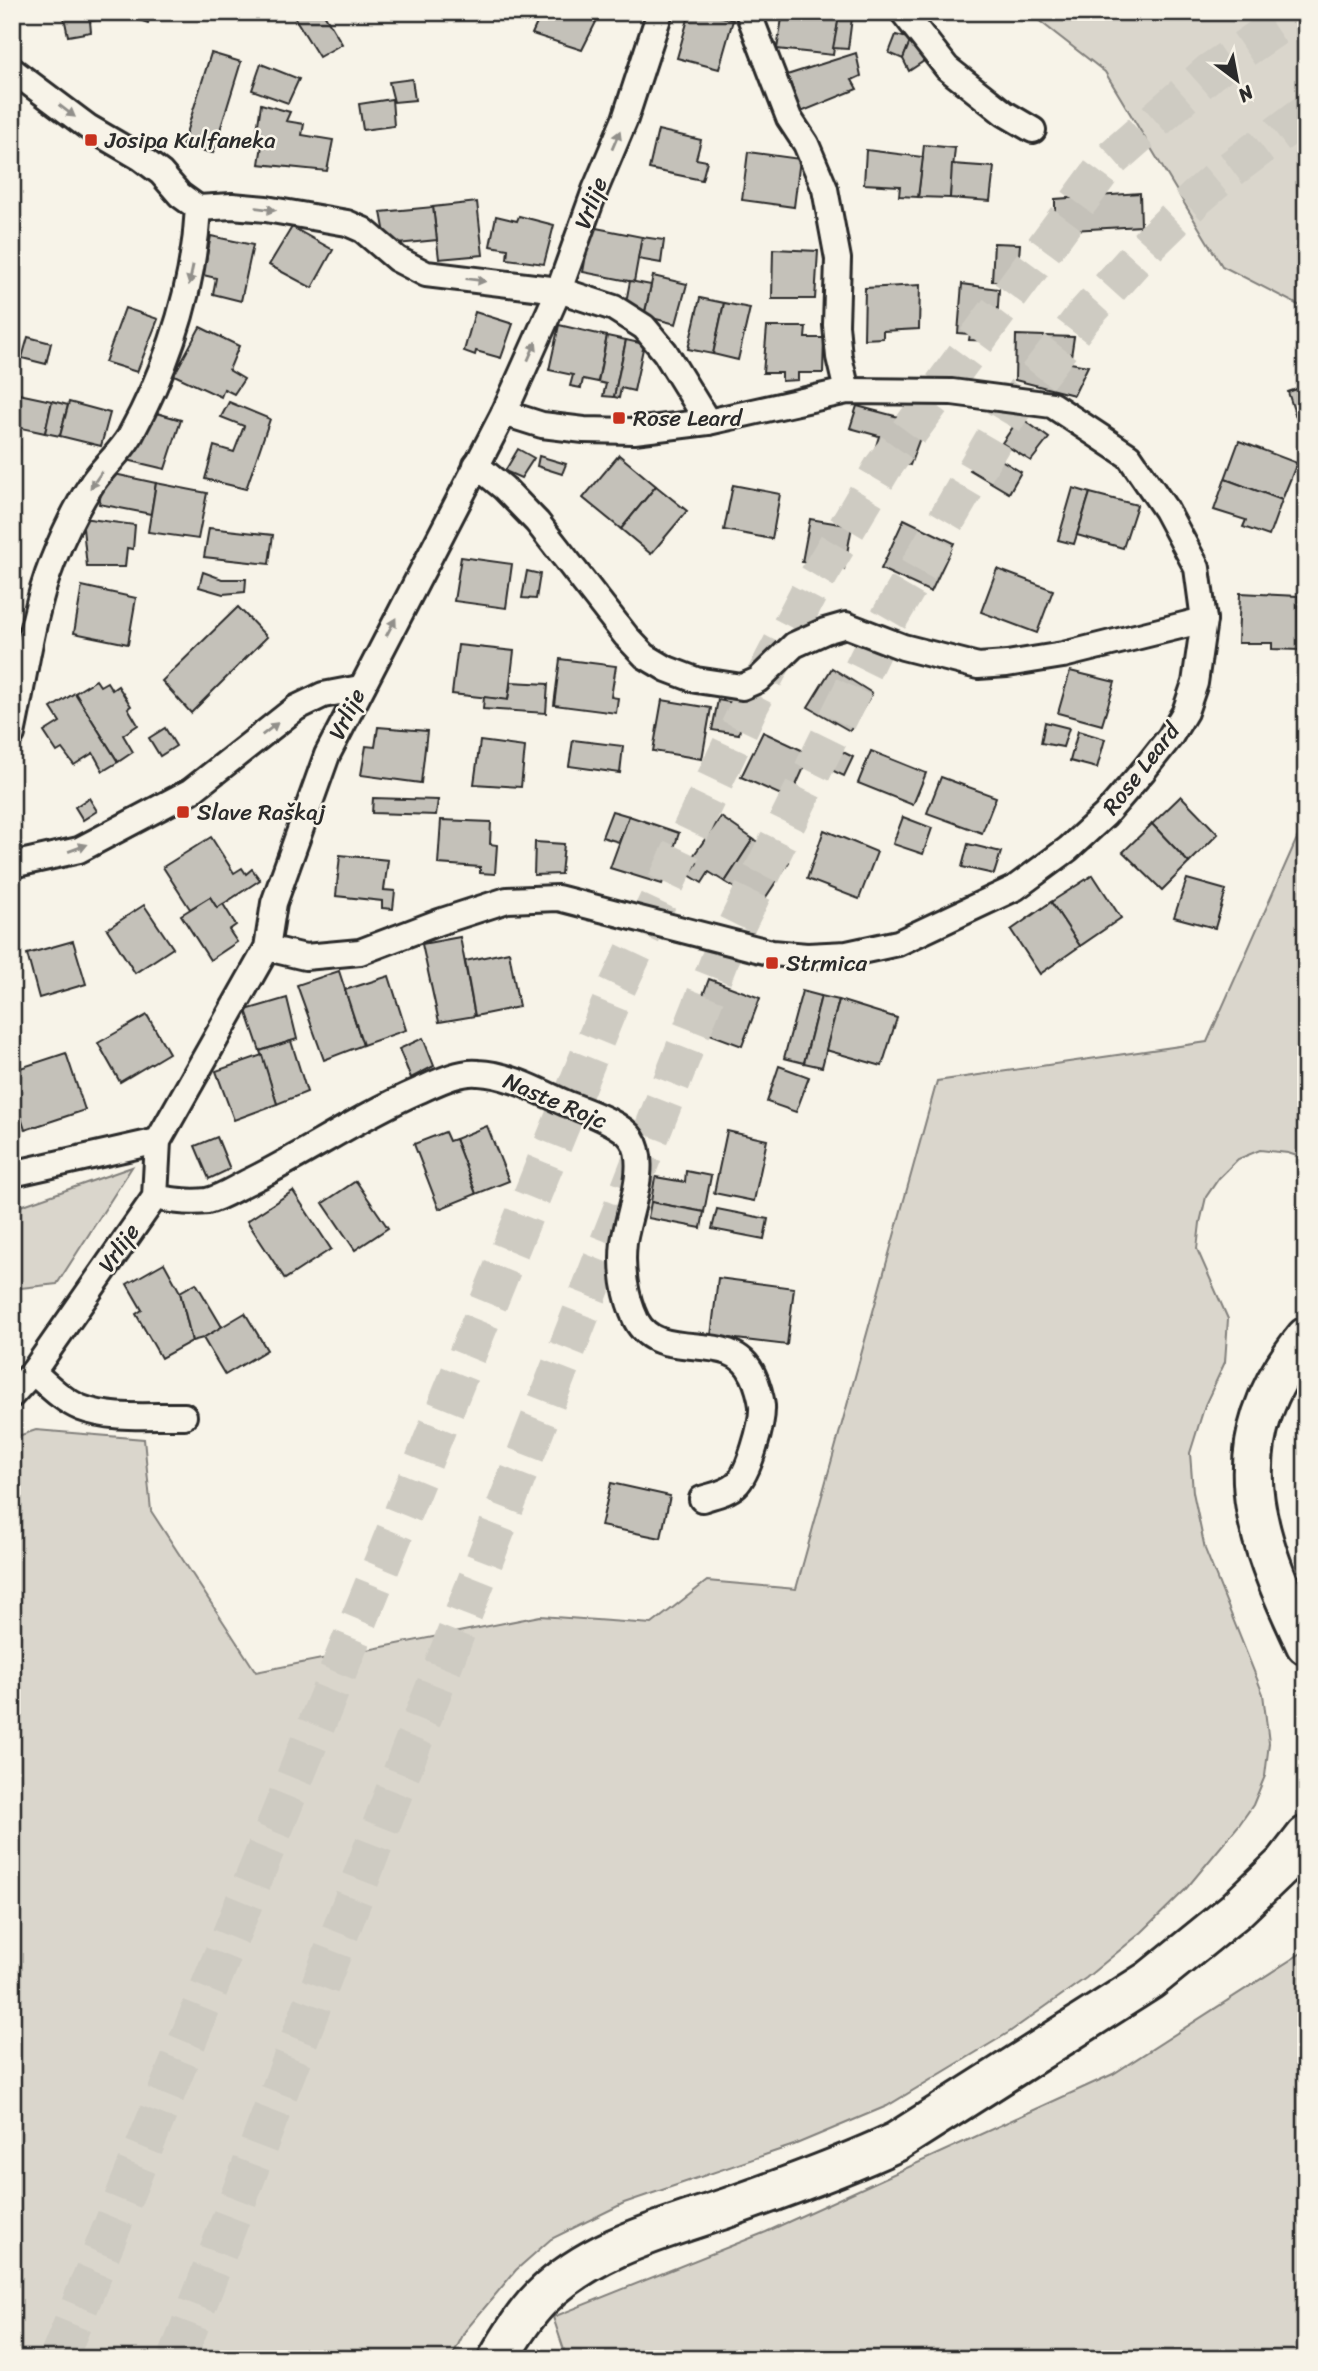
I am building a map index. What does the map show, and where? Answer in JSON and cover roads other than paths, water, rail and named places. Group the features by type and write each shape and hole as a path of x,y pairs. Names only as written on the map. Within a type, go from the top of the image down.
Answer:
{"main road":[{"path":"1306,1338 1279,1374 1268,1397 1253,1452 1251,1485 1256,1516 1268,1555 1306,1645"},
{"path":"506,2346 540,2298 595,2258 633,2240 868,2155 916,2132 1150,1980 1236,1910 1285,1863 1306,1836"}],"street":[{"name":"Vrlije","path":"12,1395 33,1372 155,1197 158,1141 267,948 274,903 327,755 476,465 505,414 559,290 595,190 625,120 660,12"},
{"path":"748,12 789,118 806,144 825,189 838,259 836,325 839,357 847,391"},
{"path":"903,12 947,68 1004,113 1033,130"},
{"path":"12,70 88,127 161,173 180,195 198,208 232,206 266,209 347,223 363,230 397,259 426,274 559,290 614,308 645,327 665,352 708,422"},
{"path":"12,734 37,615 51,565 93,481 129,438 160,371 186,300 196,247 198,208"},
{"name":"Rose Leard","path":"267,948 305,957 360,952 507,900 558,898 772,953 807,956 847,954 898,943 1015,888 1068,849 1105,816 1170,737 1185,712 1195,683 1204,620 1196,568 1166,510 1129,456 1052,405 952,392 847,391 708,422 634,431 584,430 542,425 505,414"},
{"path":"476,465 504,488 537,522 626,636 645,656 667,669 696,680 742,687 758,680 794,645 846,625 903,647 978,666 1063,655 1204,620"},
{"path":"12,865 79,850 191,791 296,708 323,695 360,688"},
{"name":"Naste Rojc","path":"155,1197 179,1202 210,1200 275,1169 394,1101 432,1085 476,1072 499,1076 611,1123 632,1139 639,1158 624,1246 628,1301 638,1323 651,1337 672,1344 724,1350 742,1358 753,1375 762,1407 755,1444 743,1478 722,1493 702,1499"},
{"path":"12,1174 158,1141"},
{"path":"33,1372 63,1398 82,1408 103,1414 184,1416"}],"tunnel":[{"path":"58,2359 615,992 750,705 809,592 883,467 1108,162 1210,72 1298,12"},
{"path":"177,2359 407,1758 719,961 880,634 1009,413 1083,317 1148,245 1196,198 1306,113"}],"place":[{"name":"Josipa Kulfaneka","path":"91,140"},
{"name":"Rose Leard","path":"619,418"},
{"name":"Slave Raškaj","path":"183,812"},
{"name":"Strmica","path":"772,963"}]}
